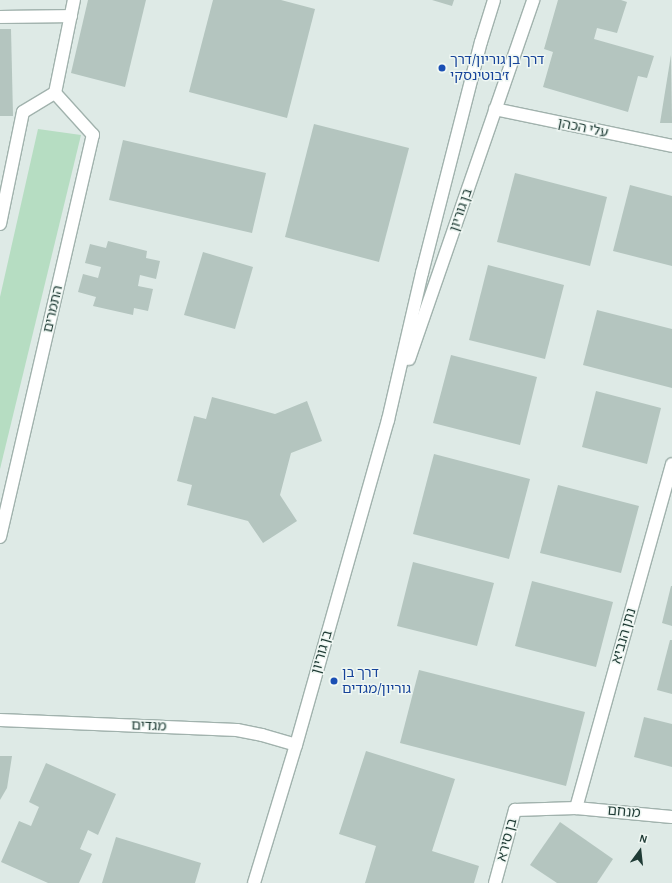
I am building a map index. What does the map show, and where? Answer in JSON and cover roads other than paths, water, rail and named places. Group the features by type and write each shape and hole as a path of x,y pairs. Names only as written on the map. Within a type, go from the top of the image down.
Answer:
{"street":[{"path":"0,224 23,112 55,93 74,0"},
{"name":"בן גוריון","path":"254,883 296,745 388,420 424,265 481,42 494,0"},
{"name":"בן גוריון","path":"388,420 533,0"},
{"path":"0,17 70,16"},
{"name":"התמרים","path":"0,537 93,135 55,93"},
{"name":"עלי הכהן","path":"495,109 672,146"},
{"name":"נתן הנביא","path":"576,808 672,464"},
{"name":"מגדים","path":"0,720 237,730 262,735 296,745"},
{"name":"מנחם","path":"576,808 672,817"},
{"name":"בן סירא","path":"495,883 515,810 576,808"}],"place":[{"name":"דרך בן גוריון/דרך ז׳בוטינסקי","path":"442,68"},
{"name":"דרך בן גוריון/מגדים","path":"334,681"}]}
